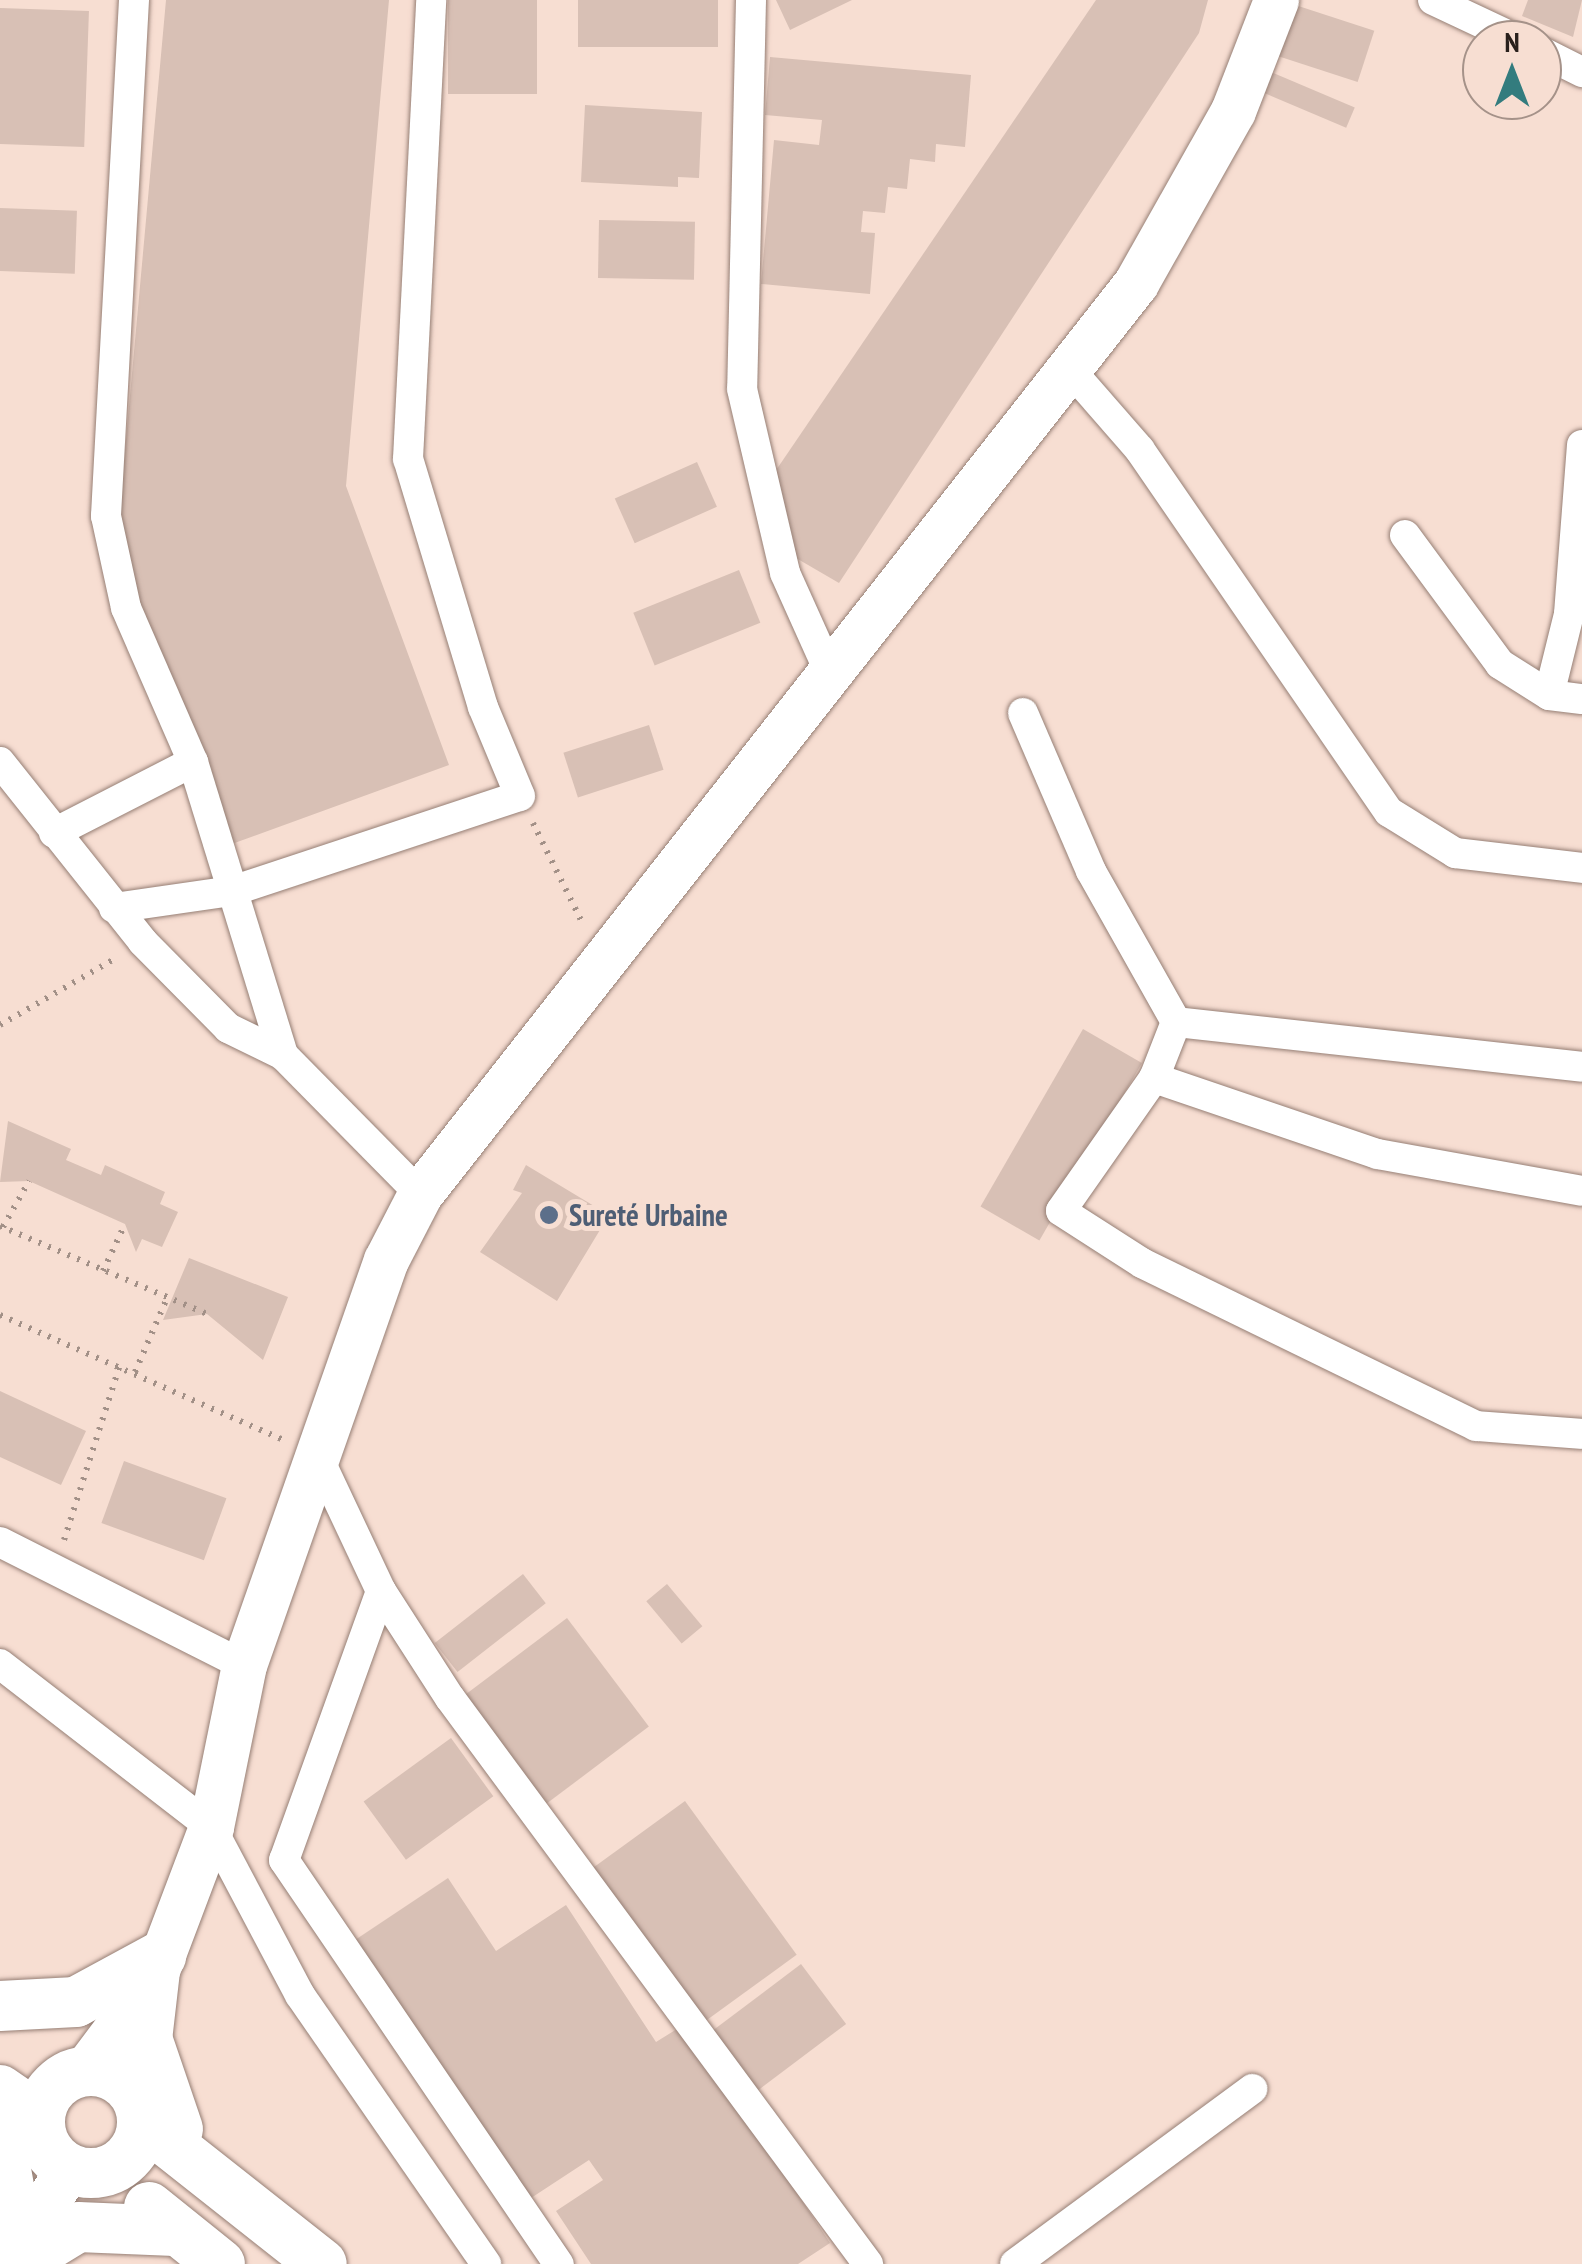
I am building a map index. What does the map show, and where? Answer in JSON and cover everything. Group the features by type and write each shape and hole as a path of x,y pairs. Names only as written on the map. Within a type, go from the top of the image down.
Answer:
{"main road":[{"path":"0,2006 76,2002 159,1963"},
{"path":"0,2017 80,2071 126,2084 142,2116 322,2264"},
{"path":"148,2041 192,2156"},
{"path":"13,2115 80,2071"},
{"path":"13,2115 46,2148 89,2169 220,2264"},
{"path":"0,2255 10,2192 13,2115"},
{"path":"89,2169 133,2151 142,2116"},
{"path":"17,2264 78,2228 175,2230"}],"street":[{"path":"134,0 106,516 141,651 192,762 283,1055"},
{"path":"114,908 232,891 520,796 438,574 408,459 432,0"},
{"path":"751,0 742,389 785,572 830,672"},
{"path":"142,2116 159,1963 211,1826 244,1664 386,1260 420,1194 599,956 1072,372 1198,180 1276,0"},
{"path":"1433,0 1467,7"},
{"path":"1072,372 1140,450 1389,812 1454,853 1582,868"},
{"path":"1550,695 1569,614 1582,444"},
{"path":"1405,535 1500,664 1550,695 1582,699"},
{"path":"1023,713 1092,871 1176,1022"},
{"path":"0,762 143,942 228,1028 283,1055 420,1194"},
{"path":"54,833 192,762"},
{"path":"1176,1022 1582,1067"},
{"path":"1176,1022 1154,1078 1061,1211 1142,1263 1476,1426 1582,1434"},
{"path":"1154,1078 1377,1154 1582,1191"},
{"path":"317,1455 381,1591 868,2264"},
{"path":"0,1542 244,1664"},
{"path":"381,1591 284,1860 559,2264"},
{"path":"0,1664 211,1826 300,1995 486,2264"},
{"path":"80,2071 159,1963"},
{"path":"1015,2264 1252,2089"},
{"path":"4,2264 89,2169"}],"path":[{"path":"520,796 599,956"},
{"path":"0,1024 143,942"},
{"path":"29,1181 1,1227 207,1314"},
{"path":"103,1270 124,1224"},
{"path":"135,1372 167,1298"},
{"path":"0,1315 317,1455"},
{"path":"56,1568 120,1365"}],"building":[{"path":"166,0 389,0 346,486 449,765 229,845 117,539"},
{"path":"448,0 537,0 537,94 448,94"},
{"path":"578,0 718,0 718,47 578,47"},
{"path":"776,0 852,0 790,30"},
{"path":"1096,0 1208,0 1199,33 839,583 796,558 768,482"},
{"path":"1528,0 1582,0 1573,37 1562,32 1562,20 1532,20 1522,16"},
{"path":"1283,1 1374,31 1358,82 1266,52"},
{"path":"0,8 89,11 84,147 0,144"},
{"path":"770,57 971,75 965,147 936,144 935,162 910,159 907,189 888,187 885,213 863,211 861,232 875,233 870,294 761,284 774,140 819,145 822,120 765,115"},
{"path":"1271,72 1355,108 1346,128 1262,92"},
{"path":"585,105 702,112 699,178 678,177 678,187 581,182"},
{"path":"0,208 77,211 75,274 0,271"},
{"path":"599,220 695,222 694,280 598,278"},
{"path":"697,462 717,507 635,543 615,499"},
{"path":"739,570 760,623 655,666 633,613"},
{"path":"649,725 664,770 578,798 563,753"},
{"path":"1083,1029 1142,1063 1039,1241 980,1207"},
{"path":"8,1121 71,1149 66,1160 101,1175 105,1165 165,1192 160,1204 178,1212 162,1247 142,1239 136,1252 125,1224 29,1181 0,1182"},
{"path":"526,1165 609,1215 557,1301 480,1252 522,1193 513,1190"},
{"path":"189,1258 288,1297 263,1360 207,1314 163,1320"},
{"path":"0,1391 86,1431 61,1485 0,1457"},
{"path":"124,1461 226,1498 204,1560 101,1523"},
{"path":"523,1574 546,1603 458,1672 435,1643"},
{"path":"667,1584 702,1626 682,1643 646,1601"},
{"path":"567,1618 649,1727 545,1805 463,1696"},
{"path":"451,1738 493,1796 406,1860 364,1801"},
{"path":"685,1801 797,1955 702,2023 590,1870"},
{"path":"448,1878 496,1951 566,1905 656,2042 685,2024 830,2243 798,2264 591,2264 556,2211 603,2180 589,2160 528,2200 355,1940"},
{"path":"801,1964 846,2024 756,2092 711,2032"}],"place":[{"name":"Sureté Urbaine","path":"549,1215"}]}
